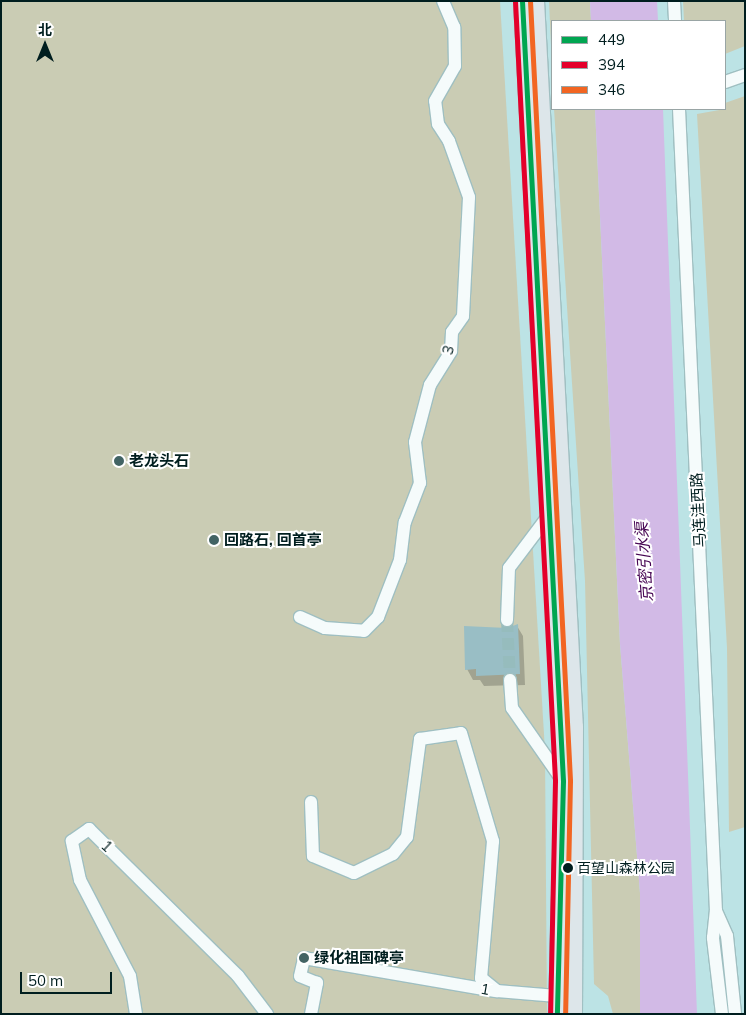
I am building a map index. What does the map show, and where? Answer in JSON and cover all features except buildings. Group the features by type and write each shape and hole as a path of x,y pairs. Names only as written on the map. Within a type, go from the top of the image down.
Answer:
{"main road":[{"path":"522,1 562,781 557,1014"},
{"path":"536,1 574,727 574,1014"}],"street":[{"name":"3","path":"300,617 325,628 364,630 378,617 400,560 405,522 420,483 415,442 430,385 450,352 452,332 463,316 468,197 449,141 438,124 435,101 455,66 454,27 443,1"},
{"path":"674,1 675,20"},
{"path":"726,82 745,74"},
{"name":"马连洼西路","path":"679,110 716,911 713,938 722,1014"},
{"path":"507,620 509,568 549,515"},
{"path":"510,680 512,708 562,781"},
{"path":"311,802 313,856 354,873 393,854 407,837 420,739 461,733 493,841 481,978 497,992 558,996"},
{"name":"1","path":"136,1014 130,976 80,880 72,842 89,829 238,976 267,1014"},
{"name":"马连洼西路","path":"716,911 726,936 735,1014"},
{"name":"1","path":"311,1014 317,983 300,976 304,958 497,992"}],"green space":[{"name":"百望山森林公园","path":"1,1 500,1 545,751 547,1014 1,1014"},
{"path":"549,1 590,1 591,20 551,20 551,45"},
{"path":"683,1 745,1 745,46 726,54 726,20 684,20"},
{"path":"745,96 745,827 729,832 727,648 697,114 726,110 726,103"},
{"path":"554,110 595,110 620,644 640,893 640,1014 613,1014 608,996 594,984 585,581"}],"water":[{"path":"590,1 657,1 658,20 591,20"},
{"name":"京密引水渠","path":"595,110 663,110 697,1014 640,1014 640,893 620,644"}],"tunnel":[{"path":"507,620 510,680"}],"transit line":[{"name":"394","path":"515,1 555,781 550,1014"},
{"name":"449","path":"522,1 563,781 557,1014"},
{"name":"346","path":"530,1 570,781 565,1014"}],"place":[{"name":"老龙头石","path":"119,461"},
{"name":"回路石, 回首亭","path":"214,540"},
{"name":"百望山森林公园","path":"568,868"},
{"name":"绿化祖国碑亭","path":"304,958"}]}
